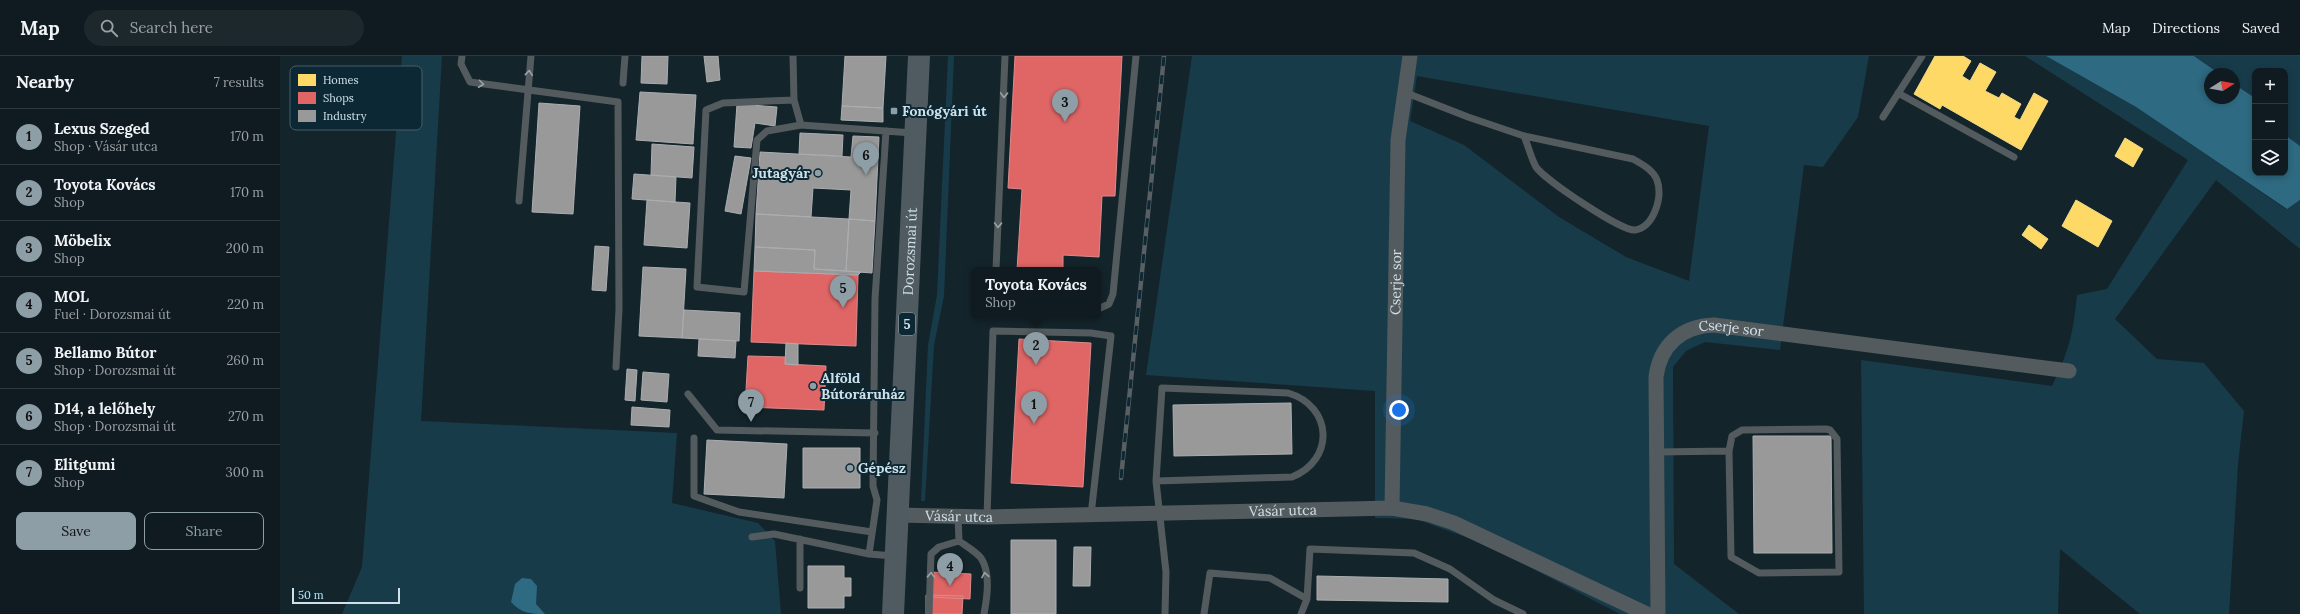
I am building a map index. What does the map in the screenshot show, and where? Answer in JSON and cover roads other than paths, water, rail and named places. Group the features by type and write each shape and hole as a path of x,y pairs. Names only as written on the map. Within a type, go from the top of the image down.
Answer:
{"main road":[{"name":"Dorozsmai út","path":"894,614 897,515 919,56"}],"street":[{"name":"Cserje sor","path":"1392,508 1398,140 1410,56"},
{"name":"Cserje sor","path":"1658,614 1656,376 1664,350 1685,331 1704,326 2068,371"},
{"name":"Vásár utca","path":"897,515 987,517 1392,508 1427,514 1454,523 1647,614"}],"lane":[{"path":"462,56 461,64 470,82 618,102 619,309 616,367"},
{"path":"519,201 531,56"},
{"path":"623,83 625,56"},
{"path":"793,56 794,100 801,125"},
{"path":"996,267 1006,56"},
{"path":"1101,308 1109,304 1113,294 1136,56"},
{"path":"1883,117 1922,56"},
{"path":"1404,92 1468,117 1524,136 1633,159 1647,167 1657,180 1659,197 1653,217 1645,228 1633,231 1610,221 1536,168 1524,136"},
{"path":"1898,93 2014,157"},
{"path":"794,100 723,103 706,110 697,287 744,292 757,140 767,131 801,125 915,133"},
{"path":"869,554 877,500 873,486 875,433 875,299 886,131"},
{"path":"987,517 993,331 1091,333 1111,336 1091,515"},
{"path":"1156,481 1292,477 1308,468 1319,454 1324,436 1320,419 1311,405 1297,395 1288,393 1162,388 1156,481 1166,572 1165,614"},
{"path":"688,394 717,430 875,433"},
{"path":"1826,429 1835,435 1837,439 1839,572 1759,573 1731,557 1729,451 1732,436 1742,430 1826,429"},
{"path":"694,438 694,496 739,512 872,532"},
{"path":"1657,452 1729,451"},
{"path":"958,517 958,541"},
{"path":"752,537 774,534 869,554 896,557"},
{"path":"800,539 800,588"},
{"path":"929,614 931,554 940,547 958,541"},
{"path":"958,541 975,552 982,560 987,589 984,614"},
{"path":"1301,614 1307,599 1310,549 1414,553 1450,569 1494,600 1523,614"},
{"path":"1204,614 1210,573 1270,578 1307,599"}],"railway":[{"path":"1121,478 1164,56"}],"place":[{"name":"Fonógyári út","path":"894,111"},
{"name":"Möbelix","path":"1065,122"},
{"name":"Jutagyár","path":"818,173"},
{"name":"D14, a lelőhely","path":"866,175"},
{"name":"Bellamo Bútor","path":"843,308"},
{"name":"Toyota Kovács","path":"1036,365"},
{"name":"Alföld Bútoráruház","path":"813,386"},
{"name":"Elitgumi","path":"751,422"},
{"name":"Lexus Szeged","path":"1034,424"},
{"name":"Gépész","path":"850,468"},
{"name":"MOL","path":"950,586"}]}
